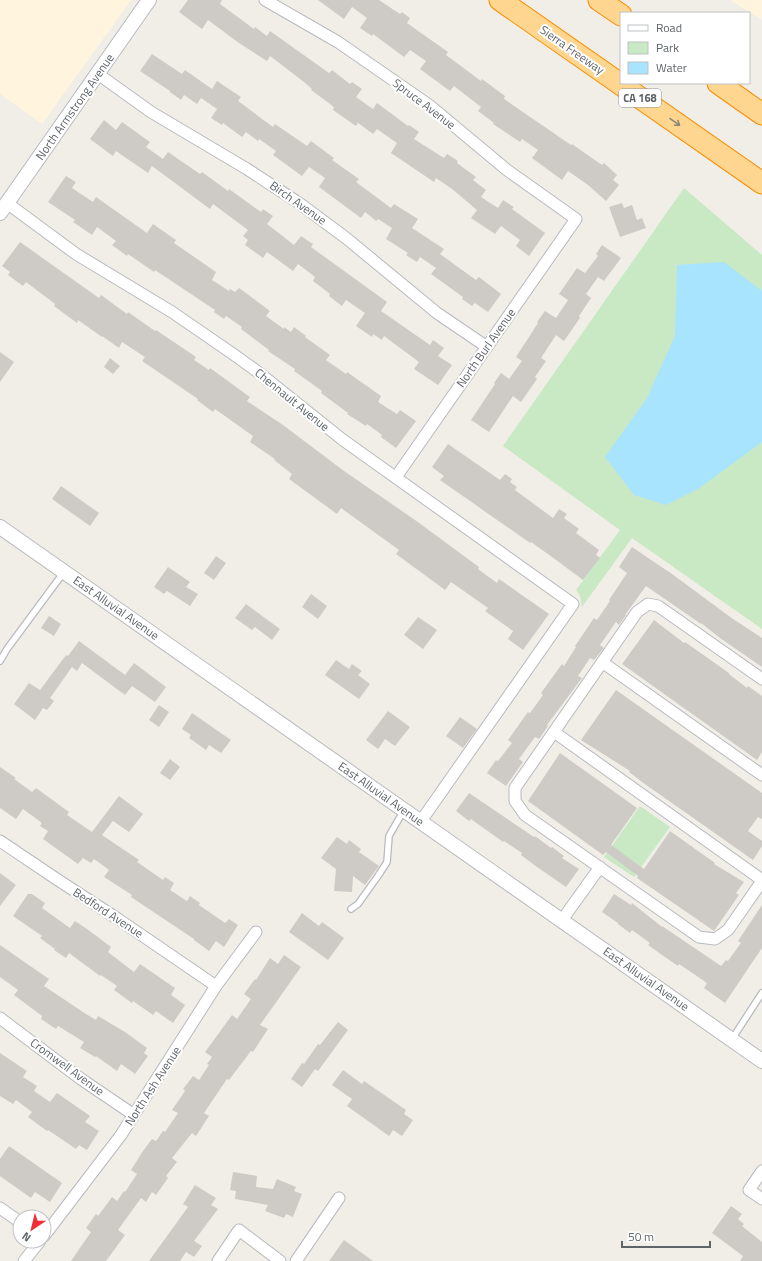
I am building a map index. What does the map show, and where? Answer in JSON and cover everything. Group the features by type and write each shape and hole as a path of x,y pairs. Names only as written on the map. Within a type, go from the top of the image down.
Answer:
{"highway":[{"name":"Sierra Freeway","path":"500,0 620,84"},
{"path":"599,0 620,14"},
{"name":"Sierra Freeway","path":"621,84 762,183"},
{"path":"719,84 762,113"},
{"path":"717,151 750,188 762,198"}],"street":[{"name":"North Armstrong Avenue","path":"3,208 149,0"},
{"name":"Spruce Avenue","path":"265,0 338,42 429,105 507,170 576,219"},
{"name":"Birch Avenue","path":"98,74 167,122 235,162 293,199 351,242 438,313 487,347"},
{"name":"Chennault Avenue","path":"3,208 159,304 232,354 278,388 324,426 573,604 421,821"},
{"name":"North Burl Avenue","path":"396,477 576,219"},
{"name":"East Alluvial Avenue","path":"0,527 762,1060"},
{"path":"554,732 762,880 728,930 715,939 699,937 525,815 515,801 515,788 637,612 648,604 658,606 762,679"},
{"path":"602,662 762,775"},
{"name":"Bedford Avenue","path":"0,841 216,986"},
{"path":"562,920 600,867"},
{"name":"North Ash Avenue","path":"52,1226 134,1116 216,986 256,932"},
{"name":"Cromwell Avenue","path":"0,1018 81,1079 134,1116"},
{"path":"762,1171 749,1190 762,1199"},
{"path":"296,1261 339,1198"},
{"path":"0,1208 12,1216"},
{"path":"218,1261 239,1230 280,1261"},
{"path":"24,1261 34,1249"}],"lane":[{"path":"0,661 7,649 64,572"},
{"path":"351,909 358,904 387,862 388,836 404,810"},
{"path":"732,1039 762,993"}],"shaded area":[{"path":"0,0 131,0 42,124 0,94"},
{"path":"730,0 762,0 762,20"}],"green space":[{"path":"684,188 762,255 762,629 632,538 582,607 580,596 576,590 620,530 503,446"},
{"path":"640,806 670,827 634,877 604,857"}],"water":[{"path":"724,262 762,291 762,442 698,489 666,505 634,495 605,457 647,398 675,336 677,265"}],"building":[{"path":"188,0 222,0 220,4 254,29 255,27 267,36 270,31 329,73 332,70 350,84 352,82 362,89 356,97 373,109 377,103 408,126 409,125 419,132 414,139 444,158 447,154 458,161 457,163 476,177 473,180 486,190 481,197 498,208 503,200 514,207 512,209 545,233 529,256 516,246 520,240 501,226 495,234 471,218 477,210 452,189 436,178 434,182 391,153 397,143 377,129 373,134 358,123 356,126 333,110 334,107 270,56 267,61 208,20 202,29 179,12"},
{"path":"318,0 379,0 400,14 402,12 410,18 407,23 448,52 446,55 481,81 482,79 505,96 504,99 602,165 604,163 617,175 613,180 619,185 606,201 588,185 568,171 562,180 532,158 538,150 522,139 520,142 493,124 494,123 478,111 481,107 454,86 450,91 420,69 426,61 410,50 404,57 373,34 372,36 360,28 367,18 352,7 344,19"},
{"path":"152,54 182,74 185,70 212,89 217,81 241,97 238,101 273,127 275,124 307,146 311,141 334,158 332,160 359,179 356,182 391,208 394,204 418,219 412,228 444,249 440,254 476,280 479,277 501,294 488,312 475,303 472,306 462,299 463,297 431,274 436,268 420,257 417,262 406,255 408,253 386,239 392,228 378,219 376,221 365,212 361,218 319,187 325,178 309,167 302,176 273,155 276,151 259,139 258,141 246,132 242,137 223,123 222,125 211,118 217,109 201,98 197,104 184,95 181,100 140,71"},
{"path":"104,120 116,130 122,122 150,142 146,147 163,159 168,152 200,174 202,172 228,191 229,189 261,212 263,209 273,216 267,224 294,245 301,236 313,244 311,247 387,302 381,311 430,345 433,340 444,348 438,356 452,365 438,385 414,369 419,362 384,336 382,340 373,334 372,337 356,326 365,313 346,300 342,306 329,296 330,294 313,281 315,277 298,264 293,271 267,252 263,258 245,245 248,240 243,236 248,230 213,204 210,209 152,166 148,173 116,151 113,156 90,139"},
{"path":"66,176 76,182 72,188 93,202 96,197 147,233 153,224 176,240 174,243 216,272 212,280 229,291 230,289 235,292 239,288 270,311 266,316 284,329 284,327 291,332 294,327 330,355 326,360 346,374 347,372 381,396 378,402 397,414 400,410 416,421 396,448 367,424 366,426 347,414 348,413 321,393 322,391 294,371 295,369 268,351 269,350 241,329 242,327 226,316 224,319 214,312 215,310 155,270 154,272 128,254 127,256 112,245 116,241 97,227 92,235 73,222 75,220 48,202"},
{"path":"622,203 624,208 632,205 637,220 642,218 646,228 620,237 609,207"},
{"path":"20,242 99,298 101,295 127,314 128,312 196,357 194,360 209,370 210,368 250,397 247,401 283,425 344,471 415,520 479,567 478,569 497,583 499,579 549,614 523,650 508,639 513,631 485,611 488,608 451,582 445,590 396,554 399,550 341,508 337,514 289,479 292,474 274,460 275,459 250,442 253,436 215,409 213,412 197,400 198,399 142,361 145,357 122,342 119,348 78,320 77,323 26,282 23,286 8,275 10,272 2,266"},
{"path":"602,245 621,258 604,281 598,277 586,294 591,298 579,316 580,318 564,341 556,335 541,358 546,361 535,377 537,379 521,402 513,396 489,432 471,420 501,373 509,379 522,361 516,357 545,311 556,318 568,300 559,294 577,268 585,273 598,256 596,254"},
{"path":"0,352 14,362 0,382"},
{"path":"110,358 120,366 113,374 104,367"},
{"path":"448,444 500,480 505,474 512,479 510,482 517,487 515,490 553,518 559,509 567,514 564,518 579,529 576,533 599,550 596,555 600,558 583,580 531,542 530,543 440,480 444,476 432,467"},
{"path":"61,486 99,513 90,526 52,499"},
{"path":"632,547 762,638 762,667 646,586 619,625 616,622 600,645 604,648 594,660 590,658 578,676 582,678 547,725 548,726 539,739 535,737 519,759 523,762 506,786 487,773 496,760 498,761 512,743 508,740 528,712 530,713 543,695 541,693 562,664 564,666 576,647 575,646 594,618 597,620 610,601 609,600 627,573 619,567"},
{"path":"216,556 226,563 214,580 204,573"},
{"path":"168,567 190,582 186,587 198,594 190,606 167,591 164,594 154,587"},
{"path":"311,594 327,606 318,619 302,607"},
{"path":"246,604 280,629 272,640 255,627 252,630 235,618"},
{"path":"49,616 61,624 54,636 41,628"},
{"path":"418,617 437,630 423,649 404,635"},
{"path":"654,620 684,643 685,642 729,673 747,688 748,686 762,696 762,752 757,760 622,664"},
{"path":"79,641 125,675 134,663 166,687 155,702 132,686 125,695 82,663 77,671 72,667 50,698 54,701 47,710 43,708 35,720 14,704 29,683 40,690 66,655 68,656"},
{"path":"336,660 349,669 352,664 362,671 358,675 370,684 359,699 325,675"},
{"path":"616,690 762,793 762,819 758,817 748,831 762,841 762,846 753,860 642,782 629,772 630,771 581,740"},
{"path":"159,705 169,712 159,727 149,720"},
{"path":"388,711 410,727 395,746 385,739 378,749 366,740"},
{"path":"192,713 231,740 221,753 209,745 206,750 189,738 191,735 182,729"},
{"path":"460,717 477,729 463,748 446,736"},
{"path":"560,753 637,808 611,845 644,869 670,831 715,863 714,864 744,882 736,893 739,895 714,931 637,878 638,876 606,852 603,855 528,801"},
{"path":"170,759 180,767 170,780 160,773"},
{"path":"0,767 32,792 36,788 69,812 67,815 92,832 119,796 143,814 129,832 113,821 102,835 139,860 137,862 163,880 165,877 174,883 170,890 187,901 190,896 200,903 199,905 225,923 229,919 238,925 224,947 216,941 209,951 194,939 131,897 132,895 104,877 109,870 94,859 91,863 83,858 78,864 43,839 48,831 40,826 42,823 23,809 16,819 0,808"},
{"path":"469,793 534,837 535,836 551,848 552,847 564,856 562,858 579,869 566,887 521,855 522,853 504,841 503,842 471,819 469,821 456,811"},
{"path":"337,837 347,844 349,840 361,849 359,852 379,866 365,885 353,876 352,892 334,891 336,869 321,858"},
{"path":"0,873 16,885 0,906"},
{"path":"28,894 32,894 45,903 42,908 70,928 75,921 87,929 111,947 108,952 134,972 140,964 175,988 171,995 185,1005 173,1023 156,1011 153,1015 133,1001 132,1003 114,990 117,986 101,975 100,976 69,953 66,958 54,950 55,949 40,938 42,936 13,916"},
{"path":"614,894 631,905 632,903 662,927 721,966 726,960 728,961 741,943 738,941 762,905 762,948 725,1003 704,988 707,983 679,964 678,966 648,945 650,943 632,930 630,933 602,912"},
{"path":"302,913 319,926 322,922 344,938 328,960 289,932"},
{"path":"0,945 49,979 44,986 96,1020 98,1016 125,1032 147,1048 144,1053 148,1056 135,1074 121,1064 117,1071 96,1056 95,1057 80,1048 84,1042 58,1026 56,1029 41,1019 42,1016 14,995 18,990 0,977"},
{"path":"284,955 301,967 260,1025 268,1029 253,1052 251,1051 229,1080 227,1079 204,1113 209,1116 196,1136 192,1133 172,1158 177,1162 166,1176 168,1178 156,1195 152,1192 146,1202 141,1198 118,1230 125,1235 106,1261 71,1261 91,1232 86,1228 96,1214 98,1216 112,1197 117,1201 124,1191 125,1192 137,1174 131,1170 143,1151 152,1139 156,1141 163,1131 165,1132 178,1113 172,1110 185,1091 183,1089 193,1076 199,1080 209,1065 207,1064 212,1057 205,1052 232,1015 237,1019 251,999 244,994 255,979 256,980 270,958 278,964"},
{"path":"338,1022 348,1030 318,1071 315,1069 302,1087 291,1079 302,1063 304,1064 318,1044 320,1045"},
{"path":"0,1053 27,1071 23,1077 37,1086 34,1091 50,1102 57,1093 90,1116 85,1122 99,1131 87,1150 79,1145 76,1149 48,1130 47,1131 28,1117 32,1112 16,1100 13,1104 0,1096"},
{"path":"343,1070 362,1084 364,1081 406,1110 404,1114 413,1120 402,1136 393,1130 389,1136 347,1106 352,1099 332,1085"},
{"path":"9,1146 62,1183 50,1202 35,1192 31,1198 0,1176 0,1159"},
{"path":"233,1172 257,1176 256,1187 273,1189 277,1179 296,1187 294,1191 302,1194 293,1217 286,1214 284,1218 265,1211 268,1205 235,1199 236,1191 230,1190"},
{"path":"195,1185 216,1198 211,1205 218,1209 194,1241 202,1246 194,1257 186,1252 180,1261 149,1261 188,1207 183,1204"},
{"path":"731,1206 742,1214 738,1219 744,1224 742,1226 762,1242 762,1261 740,1261 743,1256 712,1233"},
{"path":"344,1240 373,1261 329,1261"}]}
